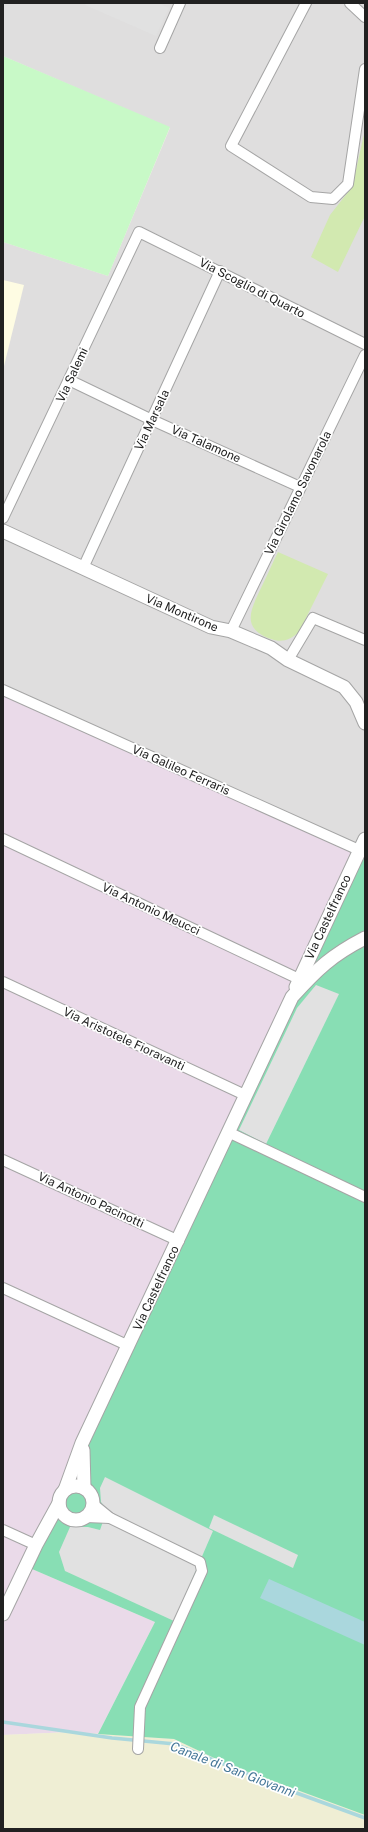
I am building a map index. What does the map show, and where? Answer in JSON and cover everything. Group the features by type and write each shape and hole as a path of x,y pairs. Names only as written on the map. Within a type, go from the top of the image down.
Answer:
{"street":[{"path":"160,48 180,3"},
{"path":"306,3 231,146 311,197 333,199 348,184 365,69"},
{"path":"350,3 365,17"},
{"name":"Via Scoglio di Quarto","path":"139,232 365,344"},
{"name":"Via Salemi","path":"3,518 139,232"},
{"name":"Via Marsala","path":"83,568 220,271"},
{"name":"Via Girolamo Savonarola","path":"232,631 300,487 365,355"},
{"name":"Via Talamone","path":"69,380 152,420 300,487"},
{"name":"Via Montirone","path":"3,531 211,627 232,631 271,648 288,660 344,687 356,702 365,723"},
{"path":"288,660 313,618 365,640"},
{"name":"Via Galileo Ferraris","path":"3,690 359,850"},
{"name":"Via Antonio Meucci","path":"3,839 299,979"},
{"name":"Via Castelfranco","path":"65,1490 82,1443 130,1346 245,1095 365,839"},
{"name":"Via Castelfranco","path":"292,996 312,974 330,958 365,938"},
{"name":"Via Aristotele Fioravanti","path":"3,982 245,1095"},
{"path":"228,1132 365,1197"},
{"name":"Via Antonio Pacinotti","path":"3,1160 179,1241"},
{"path":"3,1288 130,1346"},
{"name":"Via Castelfranco","path":"82,1443 84,1488"},
{"path":"3,1614 36,1544 65,1490 73,1487 84,1488 92,1496 92,1511 87,1517"},
{"path":"59,1503 60,1508 66,1517 76,1521 87,1517 110,1518"},
{"path":"93,1504 110,1518 200,1562 202,1571 140,1707 138,1749"},
{"path":"36,1544 66,1517"},
{"path":"3,1530 36,1544"}],"shaded area":[{"path":"3,3 365,3 365,831 357,848 3,687 3,242 108,276 170,128 3,56"},
{"path":"86,3 158,3 169,8 156,36 85,5"},
{"path":"3,280 24,285 3,370"},
{"path":"3,687 357,848 306,966 25,1566 155,1622 98,1734 72,1732 3,1735"},
{"path":"316,985 339,994 266,1144 239,1130 297,1008"},
{"path":"105,1477 213,1531 174,1621 65,1571 59,1552 70,1527 88,1527 100,1530 107,1510 101,1502 100,1488"},
{"path":"214,1515 298,1555 293,1568 209,1528"}],"green space":[{"path":"3,56 170,127 108,276 3,242"},
{"path":"365,130 365,216 338,272 311,257 330,215 352,187"},
{"path":"278,552 328,574 299,632 289,639 282,641 271,639 255,630 251,618 251,611"},
{"path":"365,831 365,1815 229,1765 174,1739 98,1734 155,1622 25,1566 195,1203"},
{"path":"72,1732 174,1739 229,1765 365,1815 365,1829 3,1829 3,1735"}],"water":[{"path":"269,1579 365,1622 365,1645 260,1598"}],"waterway":[{"name":"Canale di San Giovanni","path":"3,1722 112,1738 175,1744 272,1784 365,1818"}]}
